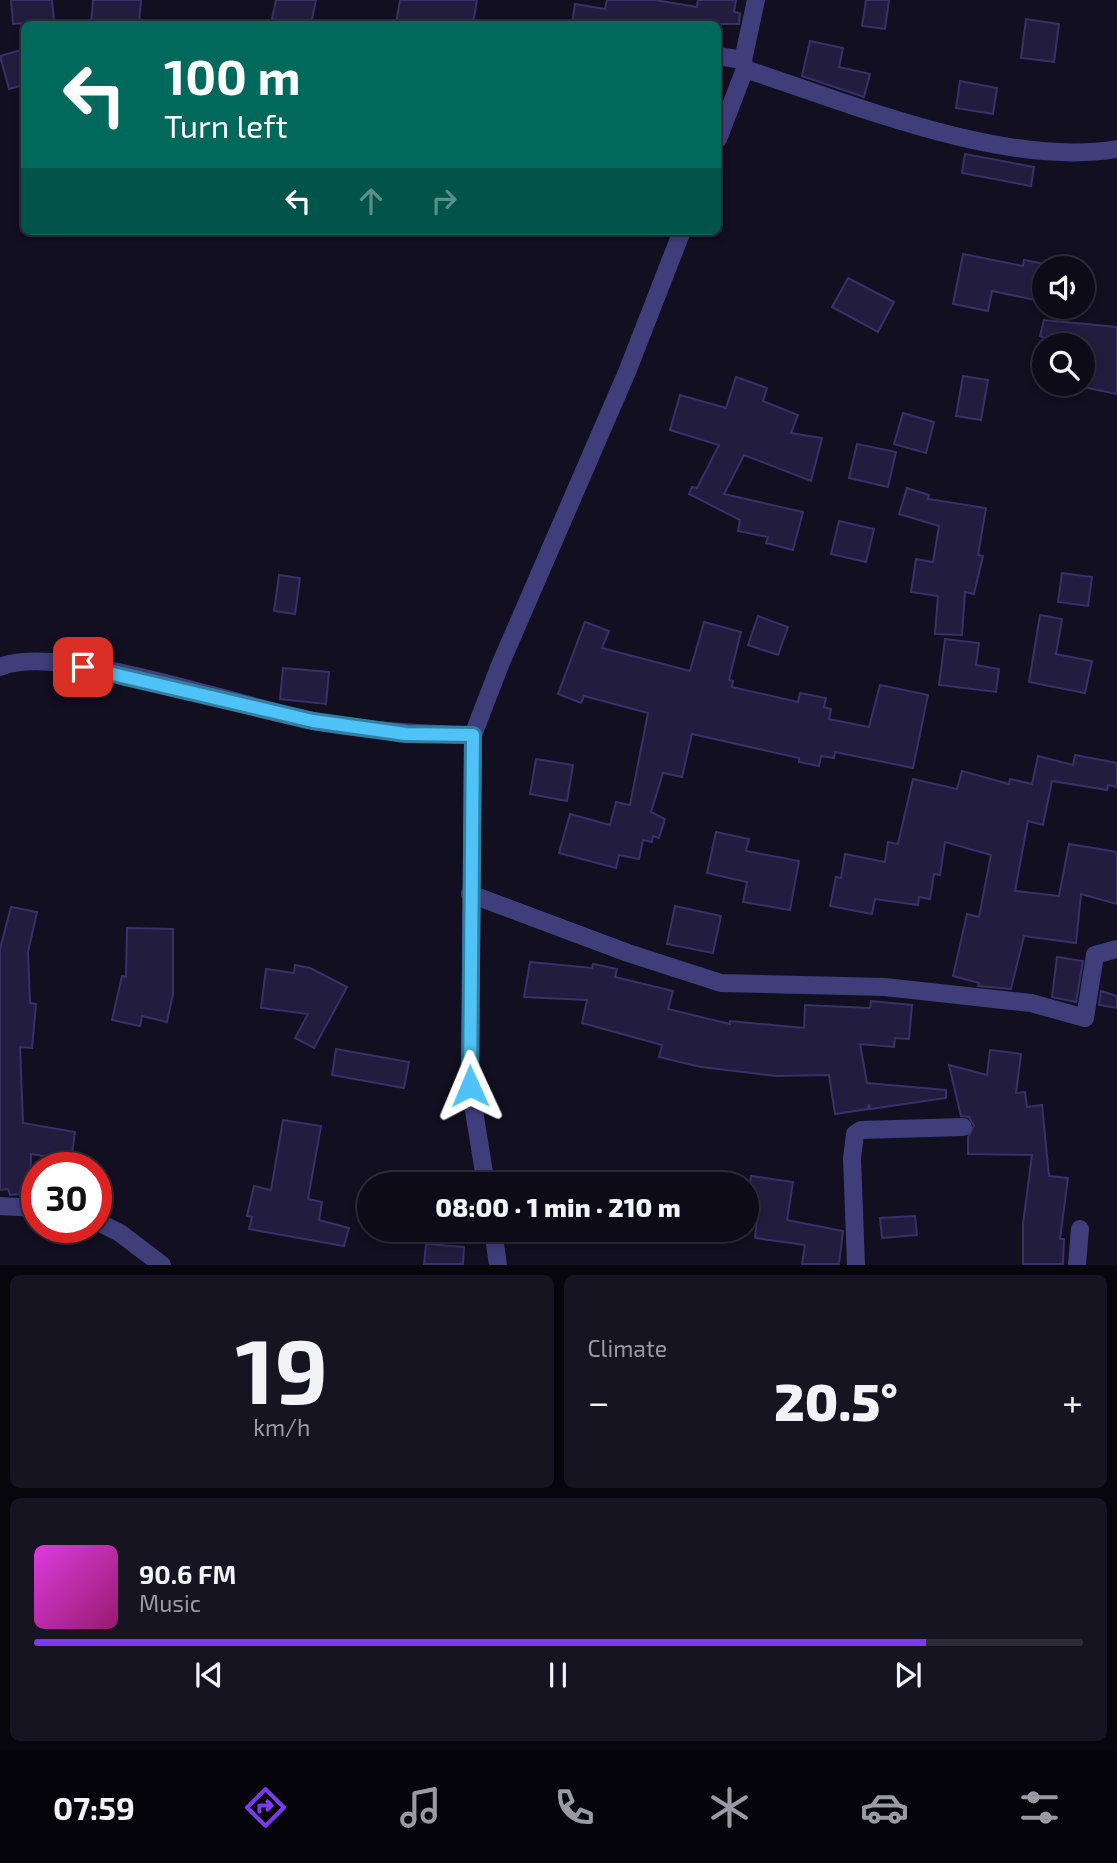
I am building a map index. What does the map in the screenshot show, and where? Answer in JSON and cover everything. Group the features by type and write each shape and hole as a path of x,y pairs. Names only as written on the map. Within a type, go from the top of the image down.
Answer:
{"street":[{"path":"721,130 744,64 756,0"},
{"path":"721,57 958,136 1045,153 1117,149"},
{"path":"484,1172 470,1086 473,735 500,665 626,372 680,235"},
{"path":"0,667 26,660 57,663 158,682 313,721 406,734 473,735"},
{"path":"470,894 628,953 721,983 885,987 1031,1003 1085,1018 1095,955 1117,949"},
{"path":"856,1265 852,1158 855,1134 861,1130 963,1127"},
{"path":"0,1206 21,1207"},
{"path":"112,1229 162,1265"},
{"path":"1077,1265 1080,1229"},
{"path":"495,1242 498,1265"}],"building":[{"path":"11,0 52,0 54,21 21,21 21,23 13,24"},
{"path":"93,0 141,0 139,21 91,21"},
{"path":"276,0 316,0 312,21 272,19"},
{"path":"400,0 477,0 474,21 396,21"},
{"path":"607,0 655,0 697,7 698,0 736,0 734,12 740,13 739,24 721,24 721,21 572,21 575,4 605,9"},
{"path":"866,0 889,0 885,29 862,26"},
{"path":"1026,19 1059,24 1054,62 1021,58"},
{"path":"810,41 843,48 839,67 870,74 864,97 802,76"},
{"path":"21,50 21,86 9,89 0,56"},
{"path":"960,81 997,88 993,114 956,108"},
{"path":"965,154 1034,167 1031,186 962,173"},
{"path":"963,254 1023,266 1024,260 1032,262 1032,299 992,291 988,311 953,304"},
{"path":"848,278 894,302 878,332 832,307"},
{"path":"1044,320 1117,327 1117,394 1095,389 1095,333 1041,333"},
{"path":"963,376 988,380 981,420 956,416"},
{"path":"736,377 767,388 763,401 798,415 791,433 822,438 811,481 744,455 724,494 803,512 793,550 766,543 768,537 738,531 740,520 689,494 692,487 697,488 719,445 670,430 680,395 726,408"},
{"path":"903,413 934,422 926,453 894,444"},
{"path":"857,444 896,452 888,487 849,478"},
{"path":"907,488 929,495 928,499 986,508 978,555 983,556 974,594 965,592 962,635 935,634 938,596 911,592 916,559 933,562 939,526 899,514"},
{"path":"839,521 874,529 866,562 831,554"},
{"path":"1062,573 1092,577 1088,606 1058,602"},
{"path":"279,575 300,578 295,614 274,611"},
{"path":"1040,615 1062,619 1056,654 1092,661 1085,693 1029,682"},
{"path":"758,616 788,627 778,655 748,645"},
{"path":"585,622 609,631 602,648 690,671 704,622 741,632 729,680 733,681 732,687 798,702 800,693 826,698 824,707 831,709 829,719 869,727 880,685 928,695 913,768 835,752 834,758 821,756 819,766 799,762 799,758 692,734 682,777 663,773 651,812 665,819 659,838 653,836 652,842 643,840 639,859 619,855 616,868 559,853 570,814 610,825 616,802 630,805 648,713 584,696 581,703 558,694"},
{"path":"945,639 979,643 976,665 999,669 996,692 939,685"},
{"path":"283,668 329,672 326,704 280,699"},
{"path":"1075,755 1117,763 1117,787 1108,785 1107,790 1052,781 1043,825 1028,821 1015,891 1059,896 1069,844 1117,852 1117,904 1081,894 1076,943 1024,936 1011,989 978,986 979,983 953,976 967,914 979,917 991,855 945,842 940,875 934,874 930,899 919,897 918,905 875,899 872,914 830,906 836,877 841,878 845,854 885,862 888,842 898,844 913,779 957,789 962,771 1009,784 1010,779 1032,784 1038,756 1073,765"},
{"path":"536,759 573,765 567,801 530,794"},
{"path":"716,832 749,839 746,851 799,861 790,910 743,902 747,882 707,873"},
{"path":"675,906 721,916 713,953 667,944"},
{"path":"11,907 37,912 28,952 30,1003 36,1004 32,1048 20,1047 23,1123 75,1132 72,1152 21,1152 21,1194 10,1195 8,1189 0,1190 0,949"},
{"path":"127,928 173,929 173,994 167,1022 142,1016 140,1026 112,1020 122,976 126,977"},
{"path":"1057,957 1083,961 1076,1002 1052,997"},
{"path":"530,962 592,968 593,964 617,969 615,977 673,991 668,1009 730,1024 730,1021 804,1028 805,1005 870,1008 871,1001 912,1005 909,1039 895,1038 894,1047 860,1044 867,1083 946,1090 946,1098 870,1109 869,1104 868,1109 835,1114 829,1075 776,1076 701,1067 659,1057 662,1045 582,1023 587,1000 524,997"},
{"path":"295,965 310,968 347,987 314,1048 295,1038 308,1014 261,1008 266,969 294,973"},
{"path":"1101,991 1117,996 1117,1008 1099,1005"},
{"path":"336,1049 409,1062 404,1088 332,1075"},
{"path":"990,1050 1021,1054 1016,1093 1025,1092 1027,1107 1042,1105 1049,1176 1068,1178 1060,1239 1064,1239 1063,1264 1023,1264 1023,1224 1032,1155 968,1154 968,1137 974,1126 969,1117 961,1116 949,1065 987,1075"},
{"path":"283,1120 321,1126 308,1199 322,1202 319,1220 349,1228 344,1246 249,1229 252,1217 247,1216 254,1186 271,1190"},
{"path":"759,1177 793,1182 787,1220 843,1231 839,1264 802,1264 805,1245 759,1239"},
{"path":"915,1216 917,1235 882,1238 880,1218"},
{"path":"426,1244 464,1247 463,1264 424,1264"}],"route":[{"path":"83,667 219,696 313,721 406,734 473,735 468,990 470,1086"}]}
